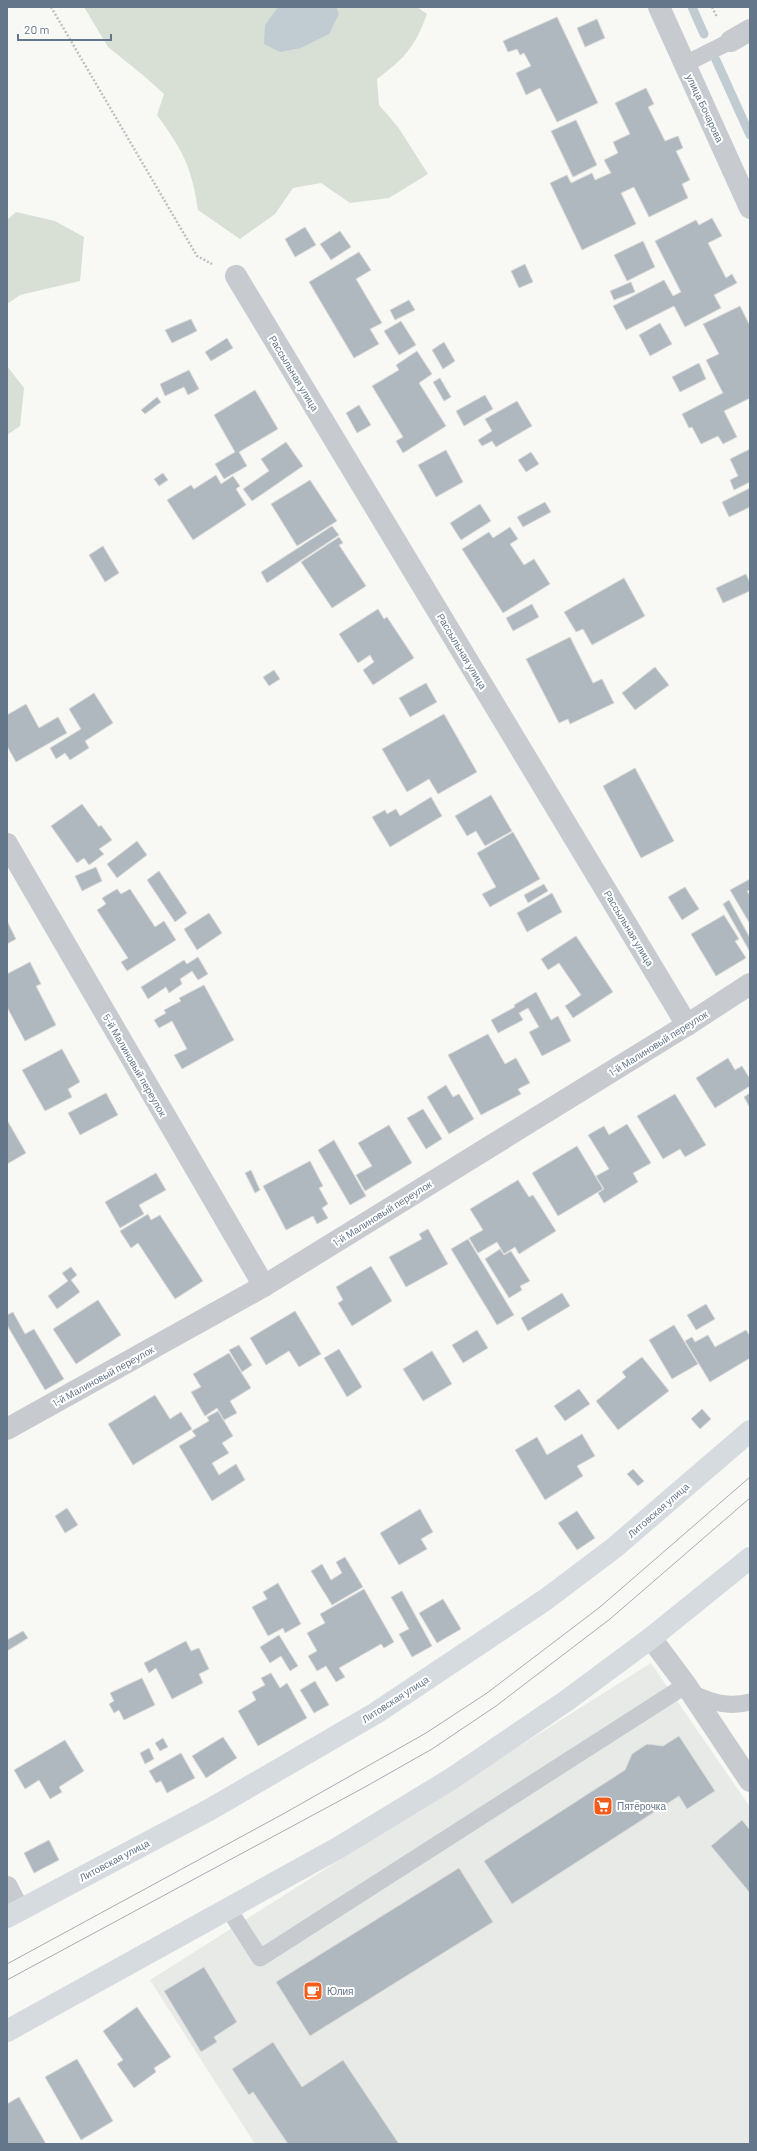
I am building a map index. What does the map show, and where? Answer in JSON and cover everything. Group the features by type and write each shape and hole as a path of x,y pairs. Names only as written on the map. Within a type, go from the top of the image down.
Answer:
{"main road":[{"name":"Литовская улица","path":"13,1913 209,1810 376,1713 551,1595 614,1548 750,1431"},
{"path":"7,2031 338,1848 451,1779 566,1701 651,1638 750,1558"}],"street":[{"name":"улица Бочарова","path":"659,7 750,208"},
{"path":"731,41 750,30"},
{"name":"Рассыльная улица","path":"236,276 687,1025"},
{"name":"5-й Малиновый переулок","path":"7,844 264,1286"},
{"name":"1-й Малиновый переулок","path":"7,1430 264,1286 687,1025 750,984"},
{"path":"651,1638 689,1689 750,1781"},
{"path":"7,1887 13,1913"}],"lane":[{"path":"685,64 731,41"},
{"path":"228,1908 260,1958 689,1689 716,1704 736,1706 750,1702"}],"path":[{"path":"51,7 197,256 236,276"}],"shaded area":[{"path":"84,7 417,7 427,14 413,44 395,65 377,79 379,105 398,127 428,174 389,198 350,203 321,183 293,188 275,214 240,239 198,210 193,182 185,159 157,115 164,94 108,47"},
{"path":"278,7 336,7 339,14 329,34 301,48 280,52 264,44 265,25"},
{"path":"16,212 55,221 84,237 80,281 20,295 7,304 7,220"},
{"path":"7,366 24,388 20,426 7,435"},
{"path":"651,1663 750,1807 750,2144 255,2144 150,1980"}],"building":[{"path":"557,17 598,103 557,122 540,88 526,95 516,73 531,66 524,53 520,55 517,49 508,52 503,41"},
{"path":"597,19 605,38 585,47 577,28"},
{"path":"646,88 654,104 648,107 665,141 678,136 683,148 676,151 690,180 682,184 688,198 649,217 634,187 621,193 636,224 582,250 550,183 567,175 571,183 592,173 595,180 611,173 604,160 618,153 613,142 630,134 615,103"},
{"path":"576,120 597,165 573,177 551,131"},
{"path":"712,218 722,236 708,243 726,278 732,274 737,283 714,295 721,308 685,327 674,306 626,330 613,306 664,280 673,296 681,292 655,241 696,220 699,225"},
{"path":"305,227 316,245 295,257 285,239"},
{"path":"340,231 351,247 331,260 320,244"},
{"path":"643,241 655,267 627,281 614,255"},
{"path":"359,252 371,270 356,279 382,323 370,329 379,344 354,358 309,282"},
{"path":"525,264 533,282 519,288 511,271"},
{"path":"631,282 635,292 614,300 610,291"},
{"path":"409,300 415,310 395,320 390,310"},
{"path":"740,306 750,326 750,398 724,411 737,437 723,444 718,436 701,444 692,427 689,428 682,414 723,393 706,360 719,354 703,324"},
{"path":"191,319 197,331 172,343 165,330"},
{"path":"401,321 416,345 399,355 384,331"},
{"path":"660,323 672,344 650,356 639,335"},
{"path":"227,338 233,348 211,361 205,352"},
{"path":"444,342 455,361 443,369 432,350"},
{"path":"417,351 432,374 419,383 446,426 403,453 396,441 403,437 372,386 399,370 396,365"},
{"path":"699,363 706,379 680,392 672,377"},
{"path":"189,370 199,389 188,395 184,387 165,396 160,384"},
{"path":"440,378 451,397 444,401 433,382"},
{"path":"255,390 278,429 239,452 247,466 224,479 215,464 235,452 214,415"},
{"path":"485,395 493,409 464,426 456,411"},
{"path":"157,397 161,402 145,414 141,410"},
{"path":"517,401 532,426 496,447 492,441 482,446 478,440 492,431 485,419"},
{"path":"359,405 371,425 357,433 346,413"},
{"path":"286,442 303,466 252,501 243,489 269,471 261,459"},
{"path":"750,449 750,482 734,490 730,480 738,476 730,459"},
{"path":"446,450 463,482 436,497 418,465"},
{"path":"531,452 539,464 526,472 518,460"},
{"path":"163,473 168,480 159,486 154,479"},
{"path":"216,475 221,484 233,476 240,486 236,489 246,505 193,540 167,500 191,485 194,489"},
{"path":"310,480 337,521 297,546 271,504"},
{"path":"750,488 750,507 729,517 722,502"},
{"path":"545,502 551,512 523,527 517,517"},
{"path":"480,504 491,521 461,540 450,523"},
{"path":"332,526 339,535 267,583 261,572"},
{"path":"510,527 518,539 510,544 524,565 534,559 550,584 503,613 462,549 489,532 493,538"},
{"path":"339,537 343,543 339,545 366,586 332,608 301,562"},
{"path":"103,546 119,573 105,582 89,555"},
{"path":"746,574 750,583 750,591 723,603 716,588"},
{"path":"624,578 645,616 592,645 583,629 576,632 564,612"},
{"path":"532,604 539,617 513,631 506,618"},
{"path":"378,609 384,619 387,617 414,658 373,685 363,670 374,662 370,655 358,663 339,634"},
{"path":"570,637 593,683 602,679 614,703 570,724 568,719 559,723 526,659"},
{"path":"655,667 669,685 635,710 622,693"},
{"path":"274,670 280,679 269,686 263,677"},
{"path":"426,683 437,702 410,717 399,698"},
{"path":"94,693 113,723 85,741 89,748 70,760 65,753 56,759 50,748 81,729 69,709"},
{"path":"26,704 39,728 58,717 67,733 16,762 7,746 7,715"},
{"path":"444,714 477,772 438,794 429,779 407,792 382,749"},
{"path":"635,768 674,841 641,858 603,786"},
{"path":"491,795 512,831 485,846 476,831 467,836 455,816"},
{"path":"431,797 442,816 390,847 372,817 385,810 387,814 396,809 400,816"},
{"path":"82,804 99,827 101,825 112,840 99,849 104,854 89,865 84,858 77,863 51,826"},
{"path":"513,832 540,879 490,907 482,894 496,887 477,853"},
{"path":"137,841 147,855 117,878 107,864"},
{"path":"96,867 102,881 82,891 75,876"},
{"path":"159,871 187,913 175,922 147,880"},
{"path":"750,879 750,890 747,891 750,896 750,924 730,890"},
{"path":"544,884 548,891 528,903 524,895"},
{"path":"685,887 699,909 682,920 668,897"},
{"path":"117,889 121,894 130,889 155,927 164,921 176,940 127,971 121,962 128,958 97,910 106,904 102,898"},
{"path":"552,893 562,912 527,932 517,913"},
{"path":"729,900 750,938 750,952 723,904"},
{"path":"209,913 222,933 197,950 184,929"},
{"path":"724,915 739,939 735,941 746,958 716,976 691,934"},
{"path":"7,921 16,939 7,944"},
{"path":"576,936 613,992 573,1018 565,1006 581,995 559,963 548,970 541,959"},
{"path":"198,957 208,974 198,980 192,971 180,979 182,984 169,993 166,987 148,999 141,987 184,960 187,964"},
{"path":"30,962 41,984 36,986 56,1025 25,1041 7,1007 7,974"},
{"path":"204,985 234,1040 182,1069 174,1055 187,1049 172,1021 159,1028 154,1020 166,1013 164,1010 181,1001 179,998"},
{"path":"536,992 551,1020 558,1016 571,1041 542,1056 529,1032 539,1027 528,1008 519,1013 523,1020 498,1033 491,1020 515,1007 514,1005"},
{"path":"488,1034 505,1064 516,1058 530,1083 518,1089 521,1094 481,1115 448,1055"},
{"path":"62,1049 80,1082 68,1089 72,1097 45,1111 22,1070"},
{"path":"728,1058 735,1070 742,1066 750,1079 750,1086 715,1108 696,1078"},
{"path":"446,1085 453,1097 459,1094 474,1119 449,1134 427,1097"},
{"path":"106,1093 118,1115 80,1135 68,1113"},
{"path":"750,1093 750,1108 744,1097"},
{"path":"675,1094 706,1145 685,1157 680,1149 663,1159 637,1116"},
{"path":"423,1109 442,1139 426,1149 407,1118"},
{"path":"7,1120 26,1153 7,1164"},
{"path":"627,1124 651,1163 633,1173 638,1182 604,1203 598,1193 604,1189 596,1176 609,1169 588,1135 604,1126 609,1135"},
{"path":"389,1125 412,1163 365,1191 356,1175 372,1166 358,1143"},
{"path":"334,1140 366,1196 350,1205 318,1150"},
{"path":"577,1146 603,1189 558,1216 532,1173"},
{"path":"310,1161 323,1186 319,1188 328,1204 322,1208 328,1218 317,1224 313,1216 286,1230 263,1186"},
{"path":"251,1170 260,1190 255,1193 245,1173"},
{"path":"156,1173 166,1190 139,1205 144,1214 120,1228 105,1202"},
{"path":"518,1180 529,1197 533,1195 556,1231 519,1254 515,1247 504,1254 497,1242 478,1253 469,1238 483,1230 470,1209"},
{"path":"148,1214 151,1220 160,1215 203,1281 175,1299 138,1243 131,1248 120,1231"},
{"path":"428,1229 448,1264 406,1287 389,1257 422,1239 419,1234"},
{"path":"468,1239 514,1315 497,1325 451,1249"},
{"path":"500,1249 504,1255 511,1251 530,1281 520,1286 522,1290 509,1298 485,1259"},
{"path":"371,1266 392,1301 352,1326 338,1303 343,1300 336,1287"},
{"path":"71,1267 77,1275 71,1280 80,1292 57,1309 48,1296 68,1281 62,1273"},
{"path":"562,1293 570,1306 528,1331 521,1318"},
{"path":"98,1300 121,1335 76,1364 53,1329"},
{"path":"706,1304 715,1319 696,1330 687,1315"},
{"path":"295,1311 321,1354 299,1367 289,1351 266,1365 250,1338"},
{"path":"13,1312 25,1334 34,1329 64,1379 45,1390 7,1325 7,1315"},
{"path":"674,1325 698,1364 672,1379 649,1340"},
{"path":"477,1330 488,1348 463,1363 452,1345"},
{"path":"746,1330 750,1336 750,1358 710,1382 685,1341 692,1337 695,1342 708,1335 715,1347"},
{"path":"239,1345 252,1365 242,1372 229,1350"},
{"path":"339,1349 362,1387 347,1397 324,1358"},
{"path":"432,1351 452,1384 423,1401 403,1369"},
{"path":"229,1353 251,1388 230,1401 237,1413 224,1420 217,1408 205,1416 191,1392 201,1387 193,1374"},
{"path":"642,1357 669,1391 618,1430 596,1401 626,1377 622,1372"},
{"path":"579,1389 590,1404 565,1421 554,1406"},
{"path":"155,1395 170,1419 181,1412 192,1429 133,1465 108,1424"},
{"path":"702,1409 711,1419 700,1429 691,1419"},
{"path":"218,1411 233,1436 222,1443 229,1453 212,1463 219,1475 236,1464 245,1480 212,1501 179,1446 196,1436 192,1431 209,1421 207,1417"},
{"path":"582,1434 595,1456 577,1466 583,1476 545,1500 515,1450 537,1437 547,1455"},
{"path":"633,1469 644,1481 638,1486 627,1474"},
{"path":"67,1508 78,1525 65,1533 55,1516"},
{"path":"420,1509 433,1532 421,1539 427,1549 399,1565 380,1533"},
{"path":"577,1511 595,1538 577,1550 558,1523"},
{"path":"345,1557 363,1587 332,1605 311,1571 322,1564 331,1580 342,1573 336,1562"},
{"path":"278,1583 301,1624 285,1633 283,1628 268,1636 252,1607 267,1599 263,1592"},
{"path":"364,1589 394,1642 384,1648 381,1644 339,1668 345,1677 336,1682 326,1666 317,1671 308,1656 317,1651 307,1633 325,1623 320,1614"},
{"path":"402,1591 432,1646 412,1657 399,1634 409,1629 391,1597"},
{"path":"443,1599 461,1629 437,1643 419,1613"},
{"path":"23,1631 28,1638 7,1651 7,1640"},
{"path":"279,1635 298,1666 290,1671 281,1656 270,1663 260,1647"},
{"path":"186,1641 191,1651 199,1648 209,1669 199,1674 203,1683 172,1699 156,1668 149,1673 144,1663"},
{"path":"271,1673 280,1688 287,1683 307,1718 258,1746 238,1711 256,1700 252,1692 265,1685 261,1678"},
{"path":"142,1678 155,1705 124,1720 119,1710 114,1713 109,1704 114,1701 110,1693"},
{"path":"315,1681 329,1705 314,1713 300,1690"},
{"path":"679,1736 715,1791 687,1809 679,1796 512,1904 484,1861 625,1770 632,1754 647,1744 663,1746"},
{"path":"223,1737 237,1758 206,1778 192,1756"},
{"path":"163,1738 168,1747 160,1751 155,1743"},
{"path":"65,1740 84,1771 59,1787 62,1792 50,1799 39,1780 25,1789 14,1770"},
{"path":"149,1748 154,1759 145,1764 140,1753"},
{"path":"181,1753 195,1778 167,1793 161,1781 156,1783 149,1771"},
{"path":"742,1820 750,1830 750,1893 711,1846"},
{"path":"49,1840 59,1860 34,1873 24,1853"},
{"path":"459,1868 493,1922 310,2036 276,1982"},
{"path":"204,1967 237,2022 214,2037 217,2042 201,2052 164,1991"},
{"path":"137,2007 171,2057 154,2068 156,2072 134,2088 117,2064 123,2060 103,2031"},
{"path":"273,2042 302,2087 343,2060 399,2144 288,2144 253,2092 249,2095 232,2069"},
{"path":"77,2059 113,2121 81,2140 45,2077"},
{"path":"19,2097 46,2144 7,2144 7,2104"}],"waterway":[{"path":"692,7 704,34"},
{"path":"716,60 750,135"}],"tram line":[{"path":"7,1964 283,1814 426,1733 487,1693 600,1607 750,1477"},
{"path":"7,1980 365,1787 432,1749 496,1706 610,1619 750,1498"}],"place":[{"name":"Пятёрочка","path":"603,1806"},
{"name":"Юлия","path":"313,1991"}]}
